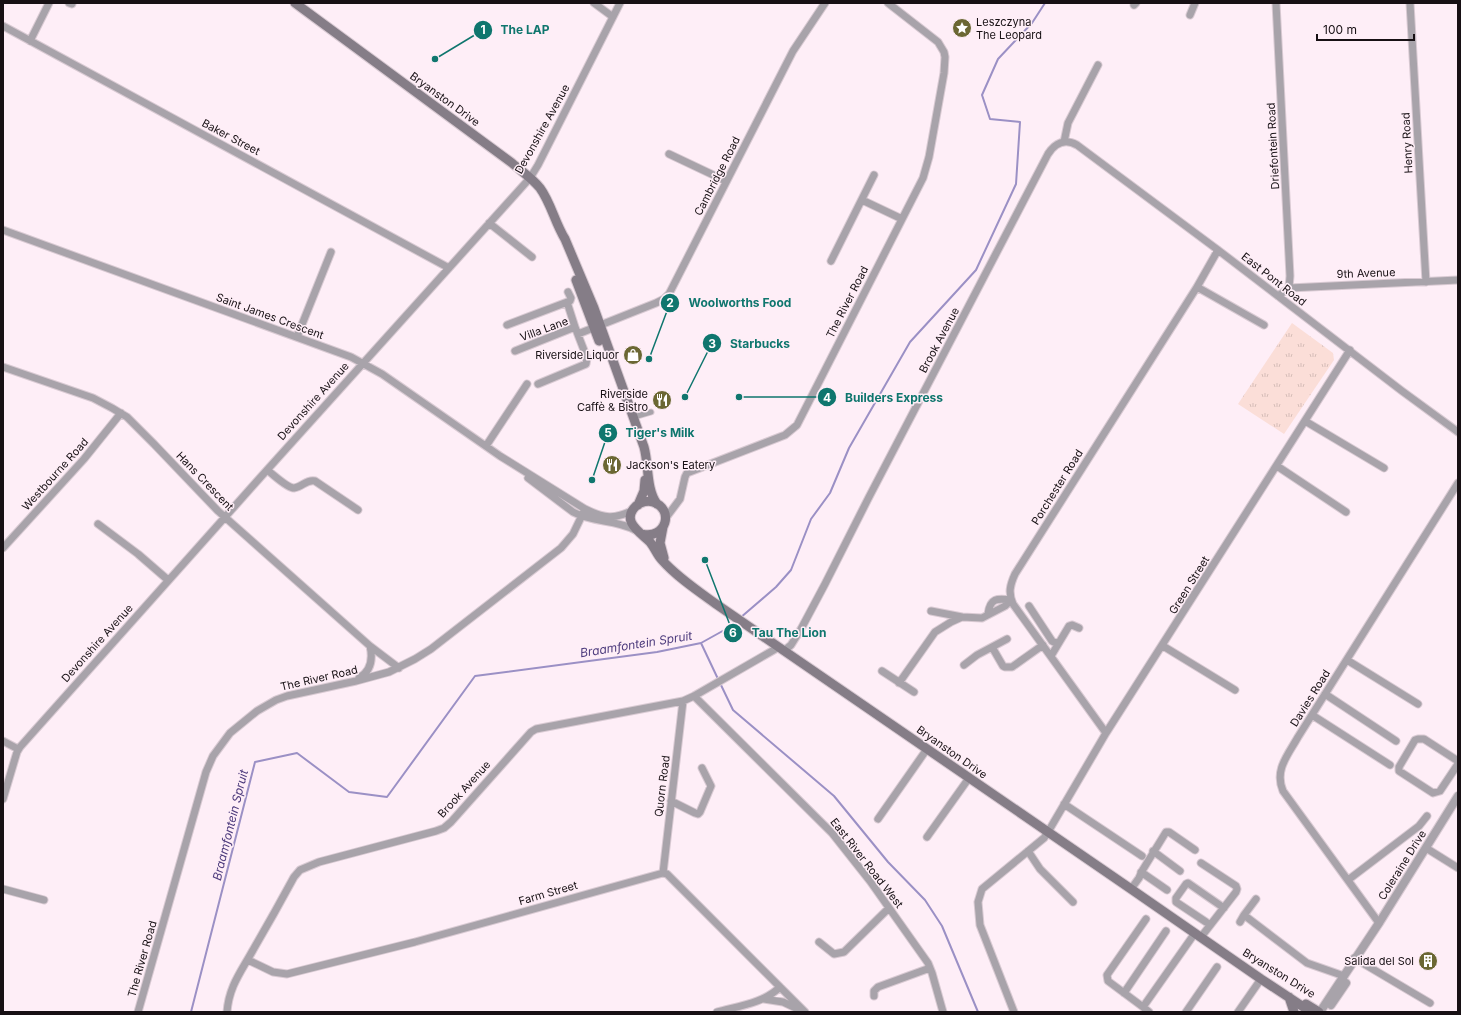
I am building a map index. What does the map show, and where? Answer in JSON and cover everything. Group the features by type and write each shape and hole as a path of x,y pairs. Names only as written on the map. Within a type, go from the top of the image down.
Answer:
{"main road":[{"name":"Bryanston Drive","path":"295,3 512,163 540,188 560,231 566,239 641,452 644,464 645,486 644,493 636,507"},
{"name":"Bryanston Drive","path":"597,326 634,417 646,455 651,492 659,505"},
{"path":"665,522 657,533 647,536 638,532 631,520 636,507 648,501 659,505 665,514 665,522 660,543 666,564"},
{"name":"Bryanston Drive","path":"638,532 653,546 666,564 716,604 1310,1012"},
{"name":"Bryanston Drive","path":"1227,955 1288,991 1319,1012"},
{"path":"1289,997 1294,1012"}],"street":[{"path":"30,41 49,3"},
{"path":"594,3 613,17"},
{"name":"Devonshire Avenue","path":"3,797 18,749 224,517 530,178 620,3"},
{"name":"Cambridge Road","path":"597,326 656,303 664,299 668,294 798,41 824,3"},
{"name":"The River Road","path":"665,522 680,499 687,473 785,434 797,425 802,418 923,178 929,157 944,72 945,57 941,46 921,28 888,3"},
{"path":"1190,15 1196,3"},
{"name":"Driefontein Road","path":"1276,3 1290,276 1289,288"},
{"name":"Henry Road","path":"1410,3 1426,282"},
{"name":"Baker Street","path":"3,26 449,268"},
{"path":"1064,142 1068,123 1098,65"},
{"name":"East Pont Road","path":"1064,142 1068,141 1077,145 1458,432"},
{"name":"Brook Avenue","path":"227,1012 231,988 239,972 248,960 294,877 300,870 319,862 444,828 534,730 546,726 683,701 791,645 825,584 1048,154 1055,145 1064,142"},
{"path":"669,154 726,181"},
{"path":"831,261 874,175"},
{"path":"862,200 902,219"},
{"path":"489,222 532,257"},
{"name":"Saint James Crescent","path":"3,230 297,337 363,363 399,385 510,462 585,509 597,514 612,517 624,515 636,507"},
{"name":"Porchester Road","path":"1011,600 1010,591 1015,574 1197,287 1218,250"},
{"path":"297,337 331,252"},
{"name":"9th Avenue","path":"1289,288 1458,280"},
{"path":"1197,287 1264,325"},
{"path":"1278,296 1289,288"},
{"path":"507,325 567,302 570,300 568,292"},
{"path":"567,302 577,330"},
{"name":"Villa Lane","path":"515,351 577,330 597,326"},
{"name":"Villa Lane","path":"538,384 586,364 587,358 577,330"},
{"name":"Green Street","path":"1014,1012 980,925 978,902 980,893 983,888 1044,838 1106,733 1163,646 1350,350"},
{"name":"Hans Crescent","path":"3,367 92,398 121,413 141,430 224,517 370,646 399,668"},
{"path":"486,446 527,384"},
{"path":"634,417 651,412"},
{"name":"Westbourne Road","path":"3,548 84,459 121,413"},
{"path":"1305,421 1384,468"},
{"name":"Saint James Crescent","path":"510,462 526,476 581,517 622,523 638,532"},
{"path":"1277,466 1346,512"},
{"path":"267,470 293,488 298,487 308,481 315,481 358,510"},
{"name":"Davies Road","path":"1379,923 1287,796 1280,782 1281,769 1312,715 1458,483"},
{"path":"659,505 673,503 680,499"},
{"name":"The River Road","path":"138,1012 202,785 209,764 217,750 230,733 257,711 276,700 287,696 356,681 399,668 431,649 561,548 573,534 585,509"},
{"path":"98,524 138,554 168,580"},
{"path":"931,610 962,617 982,618 988,614 992,601 1001,599 1011,600 1106,733"},
{"path":"1029,606 1052,641 1058,644"},
{"path":"900,683 933,634 942,627 962,617"},
{"path":"1051,656 1069,626 1079,628"},
{"path":"964,665 977,655 1007,639"},
{"path":"992,647 1003,666 1012,667 1042,645"},
{"path":"356,681 364,675 370,667 370,646"},
{"path":"1163,646 1235,690"},
{"path":"1347,660 1418,704"},
{"path":"882,671 914,692"},
{"path":"1325,694 1396,741"},
{"name":"East River Road West","path":"694,696 832,833 889,908 930,968 943,1012"},
{"name":"Quorn Road","path":"663,873 683,701"},
{"path":"1312,715 1390,765"},
{"path":"1458,761 1424,739 1418,739 1415,740 1400,767 1400,771 1433,793 1436,793 1440,792 1458,764"},
{"path":"3,741 18,749"},
{"path":"878,819 927,749"},
{"path":"671,801 695,814 700,812 711,786 702,768"},
{"path":"927,837 969,778"},
{"name":"Coleraine Drive","path":"1319,1012 1347,973 1458,796"},
{"path":"1064,804 1142,856"},
{"path":"1348,880 1420,826 1427,816"},
{"path":"1131,889 1138,880 1153,850 1164,834 1168,831 1195,850"},
{"path":"1426,848 1458,868"},
{"path":"1153,850 1180,871"},
{"path":"1028,851 1044,873 1074,902"},
{"path":"1143,1007 1198,935 1224,908 1236,892 1236,886 1201,863"},
{"path":"1141,872 1167,890"},
{"path":"663,873 667,874 805,1012"},
{"name":"Farm Street","path":"248,960 273,972 287,974 415,942 663,873"},
{"path":"1206,922 1176,902 1176,898 1186,884 1188,883 1224,908"},
{"path":"3,889 44,900"},
{"path":"1240,922 1256,899"},
{"path":"819,942 834,954 844,952 889,908"},
{"path":"1244,915 1307,963 1347,973"},
{"path":"1146,920 1107,975 1108,981 1149,1012"},
{"path":"1124,992 1166,931"},
{"path":"1356,959 1430,1003"},
{"path":"1186,1012 1217,967"},
{"path":"874,996 874,991 878,988 930,968"},
{"name":"Coleraine Drive","path":"1326,1012 1347,973"},
{"path":"1238,1012 1261,979"},
{"path":"717,1012 764,999 780,987"},
{"path":"764,999 785,1003 805,1012"}],"green space":[{"path":"1292,323 1333,353 1334,360 1284,434 1238,404"}],"waterway":[{"name":"Braamfontein Spruit","path":"740,618 776,587 791,570 811,519 830,493 849,448 910,342 976,270 1016,184 1020,122 990,119 982,95 998,59 1032,23 1045,3"},
{"name":"Braamfontein Spruit","path":"191,1012 255,762 297,753 349,792 387,797 475,676 657,652 701,643 728,628 737,621"},
{"path":"701,643 718,679"},
{"path":"720,683 733,710 834,796 888,862 925,900 942,926 978,1012"}],"place":[{"name":"Leszczyna The Leopard","path":"962,28"},
{"name":"The LAP","path":"435,59"},
{"name":"Riverside Liquor","path":"633,355"},
{"name":"Woolworths Food","path":"649,359"},
{"name":"Starbucks","path":"685,397"},
{"name":"Builders Express","path":"739,397"},
{"name":"Riverside Caffè & Bistro","path":"662,400"},
{"name":"Jackson's Eatery","path":"612,465"},
{"name":"Tiger's Milk","path":"592,480"},
{"name":"Tau The Lion","path":"705,560"},
{"name":"Salida del Sol","path":"1428,961"}]}
